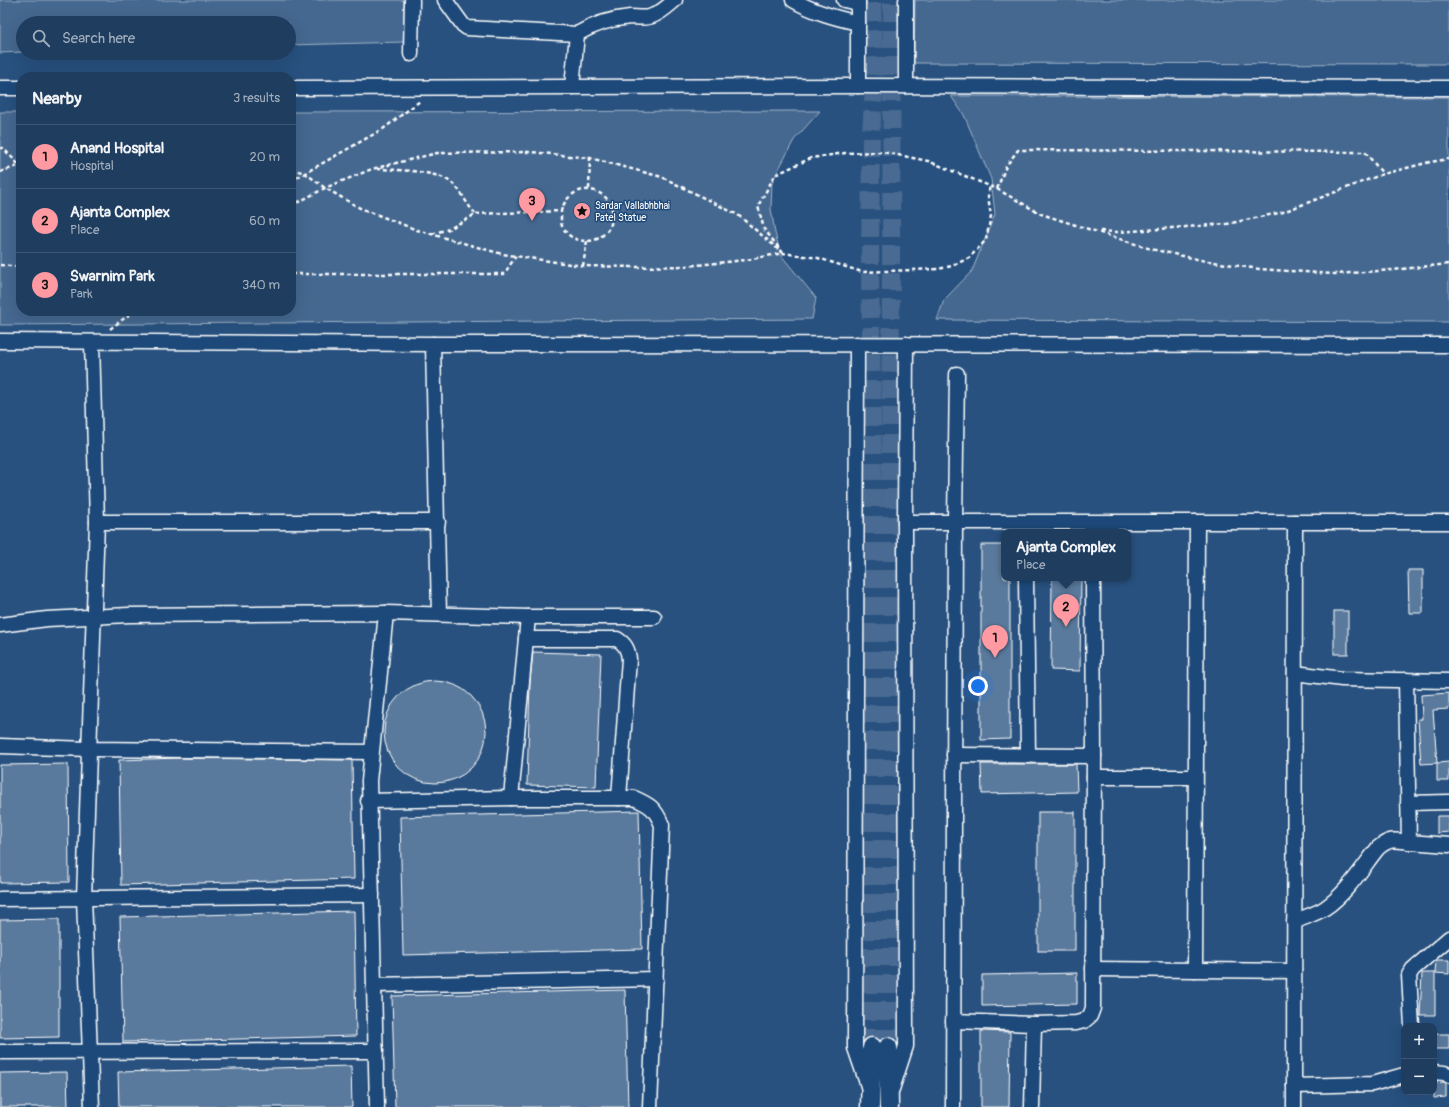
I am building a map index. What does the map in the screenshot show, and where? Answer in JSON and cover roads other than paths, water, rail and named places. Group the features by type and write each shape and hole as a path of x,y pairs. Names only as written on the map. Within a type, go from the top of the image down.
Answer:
{"main road":[{"path":"871,1100 880,1047 889,1102"}],"street":[{"path":"411,54 412,0"},
{"path":"446,0 463,25 467,28 577,34 590,26 606,21 630,17 651,17 663,10 675,0"},
{"path":"793,0 803,6 858,23"},
{"path":"844,0 858,1 858,86"},
{"path":"906,0 906,86"},
{"path":"572,87 577,34"},
{"path":"296,88 906,86 1449,88"},
{"path":"0,88 16,88"},
{"path":"0,342 1449,345"},
{"path":"92,342 97,522 84,898 92,1107"},
{"path":"433,344 439,614"},
{"path":"858,344 855,1048 871,1100"},
{"path":"889,1102 906,1046 906,344"},
{"path":"952,1107 957,374"},
{"path":"97,522 438,522"},
{"path":"905,522 955,522 1026,527 1092,527 1197,522 1449,522"},
{"path":"1195,970 1197,522"},
{"path":"1294,1107 1295,522"},
{"path":"1026,581 1028,756"},
{"path":"953,1021 1034,1024 1076,1023 1084,1021 1090,1016 1093,1008 1093,581"},
{"path":"377,1107 372,895 368,801 371,752 386,613"},
{"path":"0,625 47,619 93,617 386,613 528,617 654,617"},
{"path":"511,798 528,617"},
{"path":"526,639 617,639 624,643 628,650 629,659 619,798"},
{"path":"1294,673 1342,679 1449,681"},
{"path":"1406,680 1408,842"},
{"path":"0,746 89,749 371,752"},
{"path":"954,755 1094,756"},
{"path":"1094,777 1196,777"},
{"path":"368,801 511,798 634,798 649,805 657,813 662,825 650,1107"},
{"path":"1408,803 1449,802"},
{"path":"1294,922 1324,909 1334,901 1346,890 1384,843 1391,840 1449,845"},
{"path":"0,899 372,895"},
{"path":"1412,1023 1410,975 1416,966 1449,938"},
{"path":"1093,969 1294,971"},
{"path":"374,985 656,978"},
{"path":"1032,1107 1034,1024"},
{"path":"0,1052 376,1051"},
{"path":"1437,1072 1449,1075"},
{"path":"1294,1086 1372,1084 1401,1076"}],"tunnel":[{"path":"872,0 875,73 871,133 870,273 872,395 872,1047"},
{"path":"888,1047 892,0"}],"place":[{"name":"Sardar Vallabhbhai Patel Statue","path":"582,211"},
{"name":"Swarnim Park","path":"532,221"},
{"name":"Ajanta Complex","path":"1066,627"},
{"name":"Anand Hospital","path":"995,658"}]}
